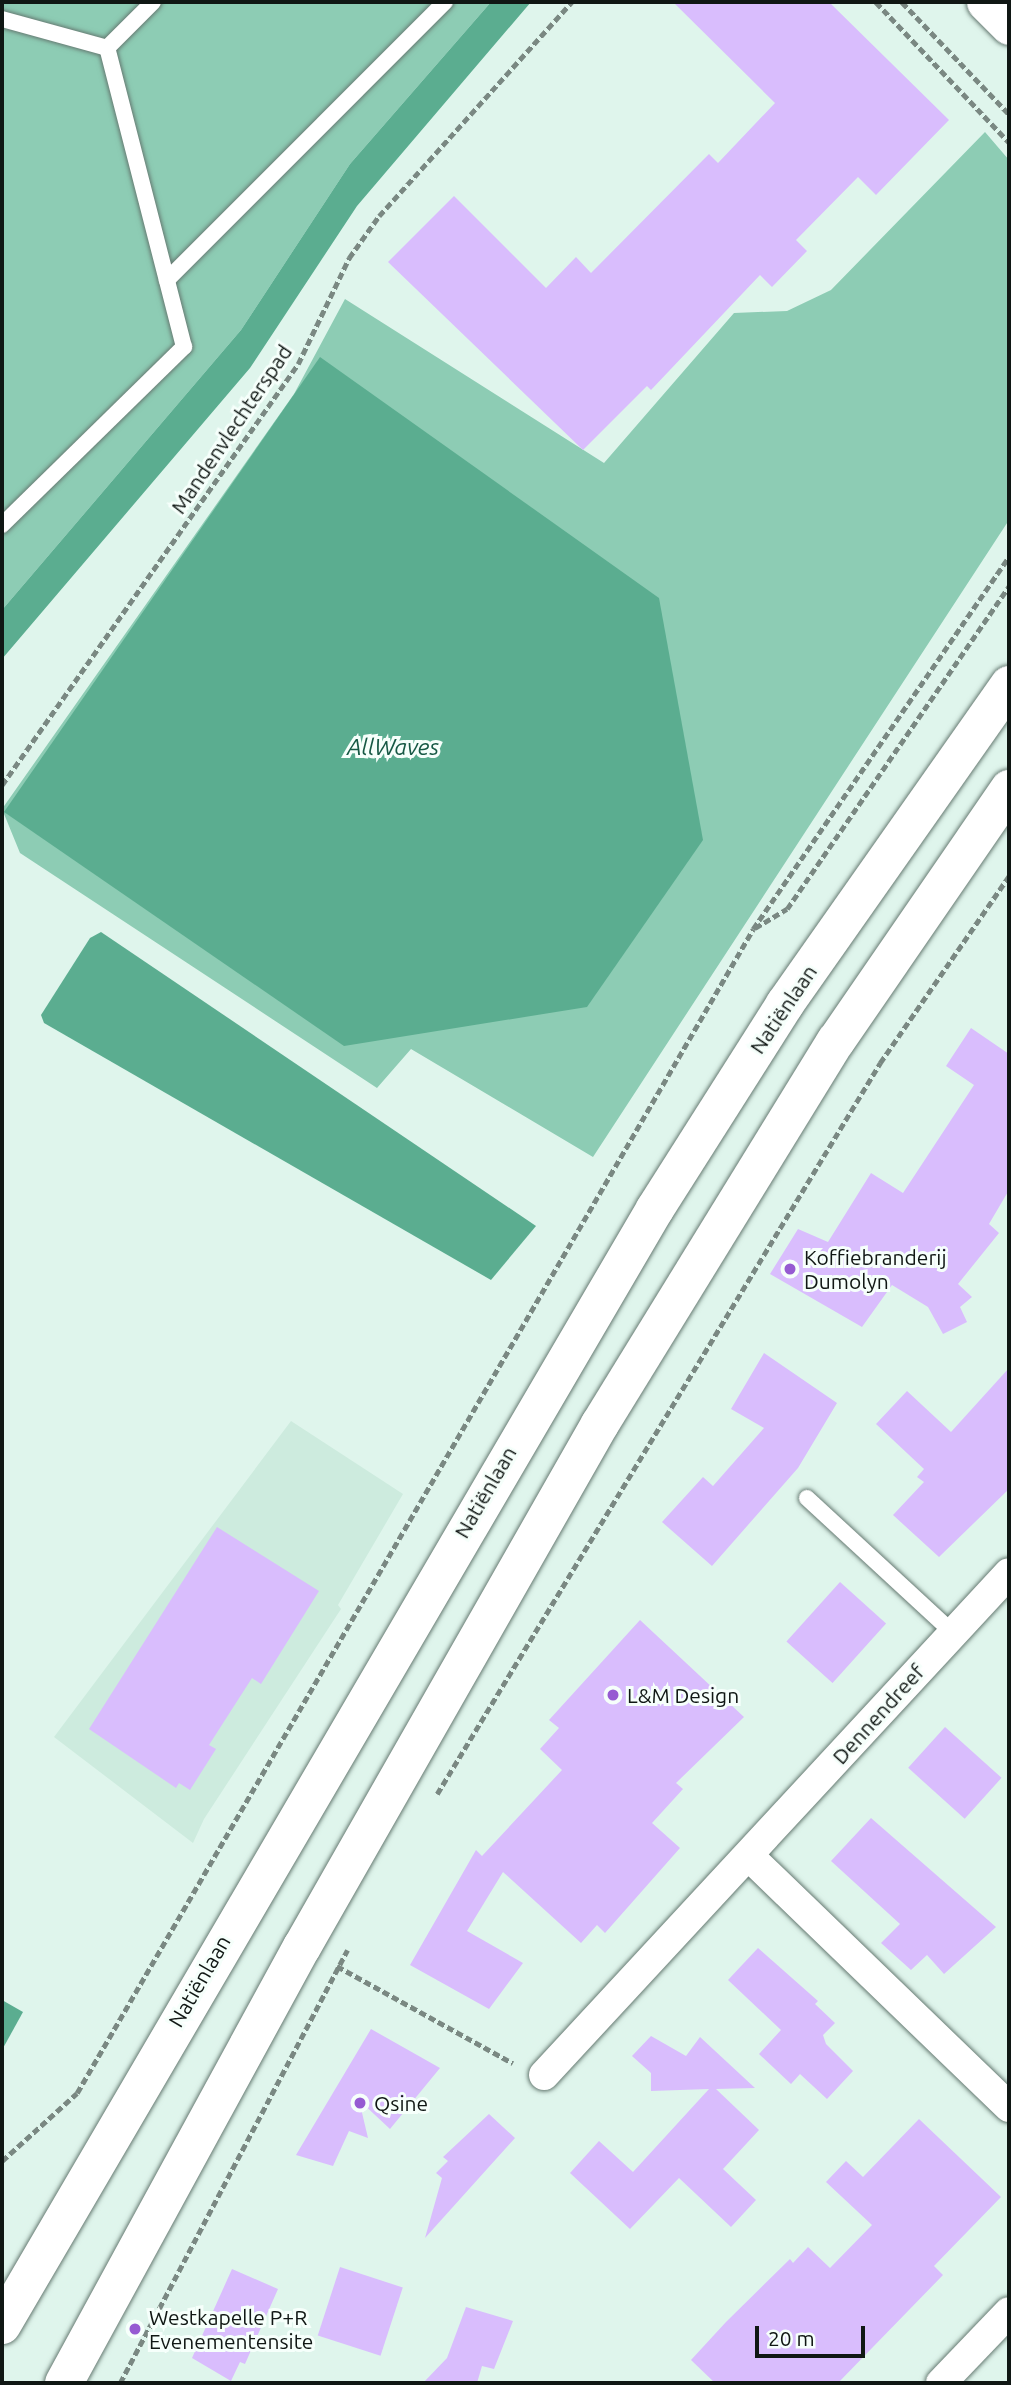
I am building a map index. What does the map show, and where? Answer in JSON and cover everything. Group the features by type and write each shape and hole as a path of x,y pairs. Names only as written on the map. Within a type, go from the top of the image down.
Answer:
{"main road":[{"name":"Natiënlaan","path":"2,2325 648,1220 785,1004 1009,685"},
{"path":"64,2383 302,1947 600,1424 836,1041 1009,789"}],"street":[{"path":"985,2 1009,26"},
{"name":"Dennendreef","path":"544,2075 750,1857 952,1632 1009,1573"},
{"path":"750,1857 1009,2107"},
{"path":"941,2383 1009,2312"}],"lane":[{"path":"107,48 153,2"},
{"path":"167,280 445,2"},
{"path":"2,19 107,48"},
{"path":"2,525 184,347 107,48"},
{"path":"807,1498 952,1632"}],"path":[{"name":"Mandenvlechterspad","path":"2,785 298,364 349,258 379,216 572,2"},
{"path":"876,2 1009,142"},
{"path":"902,2 1009,114"},
{"path":"2,2161 77,2093 753,929 1009,556"},
{"path":"753,929 787,909 1009,586"},
{"path":"434,1798 880,1063 1009,876"},
{"path":"120,2383 350,1945"},
{"path":"302,1947 502,2058 544,2075"}],"shaded area":[{"path":"2,2 491,2 350,164 241,330 2,610"},
{"path":"985,132 1009,160 1009,520 593,1157 411,1049 377,1088 20,853 2,809 294,394 345,299 604,463 734,313 787,311 831,290"},
{"path":"291,1421 403,1494 338,1605 341,1609 204,1819 193,1843 54,1737"}],"water":[{"path":"491,2 531,2 357,206 250,368 2,659 2,610 241,330 350,164"},
{"name":"AllWaves","path":"320,357 659,598 703,840 587,1007 344,1046 4,812"},
{"path":"101,932 536,1226 491,1280 44,1023 41,1015 90,938"},
{"path":"2,2000 23,2012 2,2050"}],"building":[{"path":"673,2 829,2 949,120 876,195 858,177 796,240 807,251 772,287 760,275 651,390 647,386 583,450 388,262 454,196 546,288 576,257 591,273 709,154 718,163 775,103"},
{"path":"971,1028 1009,1054 1009,1190 989,1224 999,1233 958,1284 972,1297 960,1307 967,1322 943,1334 928,1307 892,1285 862,1327 770,1274 798,1229 828,1242 871,1173 903,1193 974,1085 946,1066"},
{"path":"764,1353 837,1403 798,1468 712,1566 662,1522 703,1477 713,1486 764,1428 731,1409"},
{"path":"1009,1368 1009,1489 939,1557 893,1515 924,1482 917,1477 924,1469 876,1424 907,1391 951,1432"},
{"path":"217,1527 319,1591 261,1684 252,1678 209,1745 216,1749 190,1790 179,1783 176,1788 89,1729"},
{"path":"840,1582 886,1623 833,1683 786,1641"},
{"path":"640,1620 744,1717 676,1783 683,1789 652,1823 680,1848 605,1933 597,1925 581,1943 503,1872 467,1931 523,1963 489,2009 410,1965 476,1850 482,1856 562,1770 540,1749 559,1728 549,1720"},
{"path":"945,1727 1001,1778 965,1819 908,1768"},
{"path":"871,1818 996,1927 944,1974 927,1955 911,1970 881,1943 900,1924 831,1861"},
{"path":"758,1948 818,2001 815,2004 835,2023 823,2035 826,2044 853,2071 827,2099 800,2074 791,2084 759,2054 781,2030 728,1980"},
{"path":"371,2029 440,2068 390,2129 359,2100 368,2138 349,2131 333,2166 296,2155"},
{"path":"651,2036 686,2056 700,2037 755,2088 716,2089 759,2130 723,2169 756,2200 731,2227 679,2178 630,2229 570,2173 599,2141 633,2172 709,2089 651,2091 651,2073 632,2056"},
{"path":"489,2114 515,2138 425,2238 442,2178 436,2173 448,2161 443,2157"},
{"path":"919,2119 1001,2197 934,2266 943,2275 838,2383 715,2383 691,2360 726,2322 790,2259 793,2263 808,2247 830,2268 872,2225 826,2182 846,2161 863,2177"},
{"path":"340,2267 403,2287 381,2356 318,2335"},
{"path":"232,2269 278,2289 245,2364 240,2362 231,2381 192,2358"},
{"path":"466,2307 513,2321 494,2369 482,2366 477,2383 423,2383 447,2358"}],"place":[{"name":"Koffiebranderij Dumolyn","path":"790,1269"},
{"name":"L&M Design","path":"613,1695"},
{"name":"Qsine","path":"360,2103"},
{"name":"Westkapelle P+R Evenementensite","path":"135,2329"}]}
